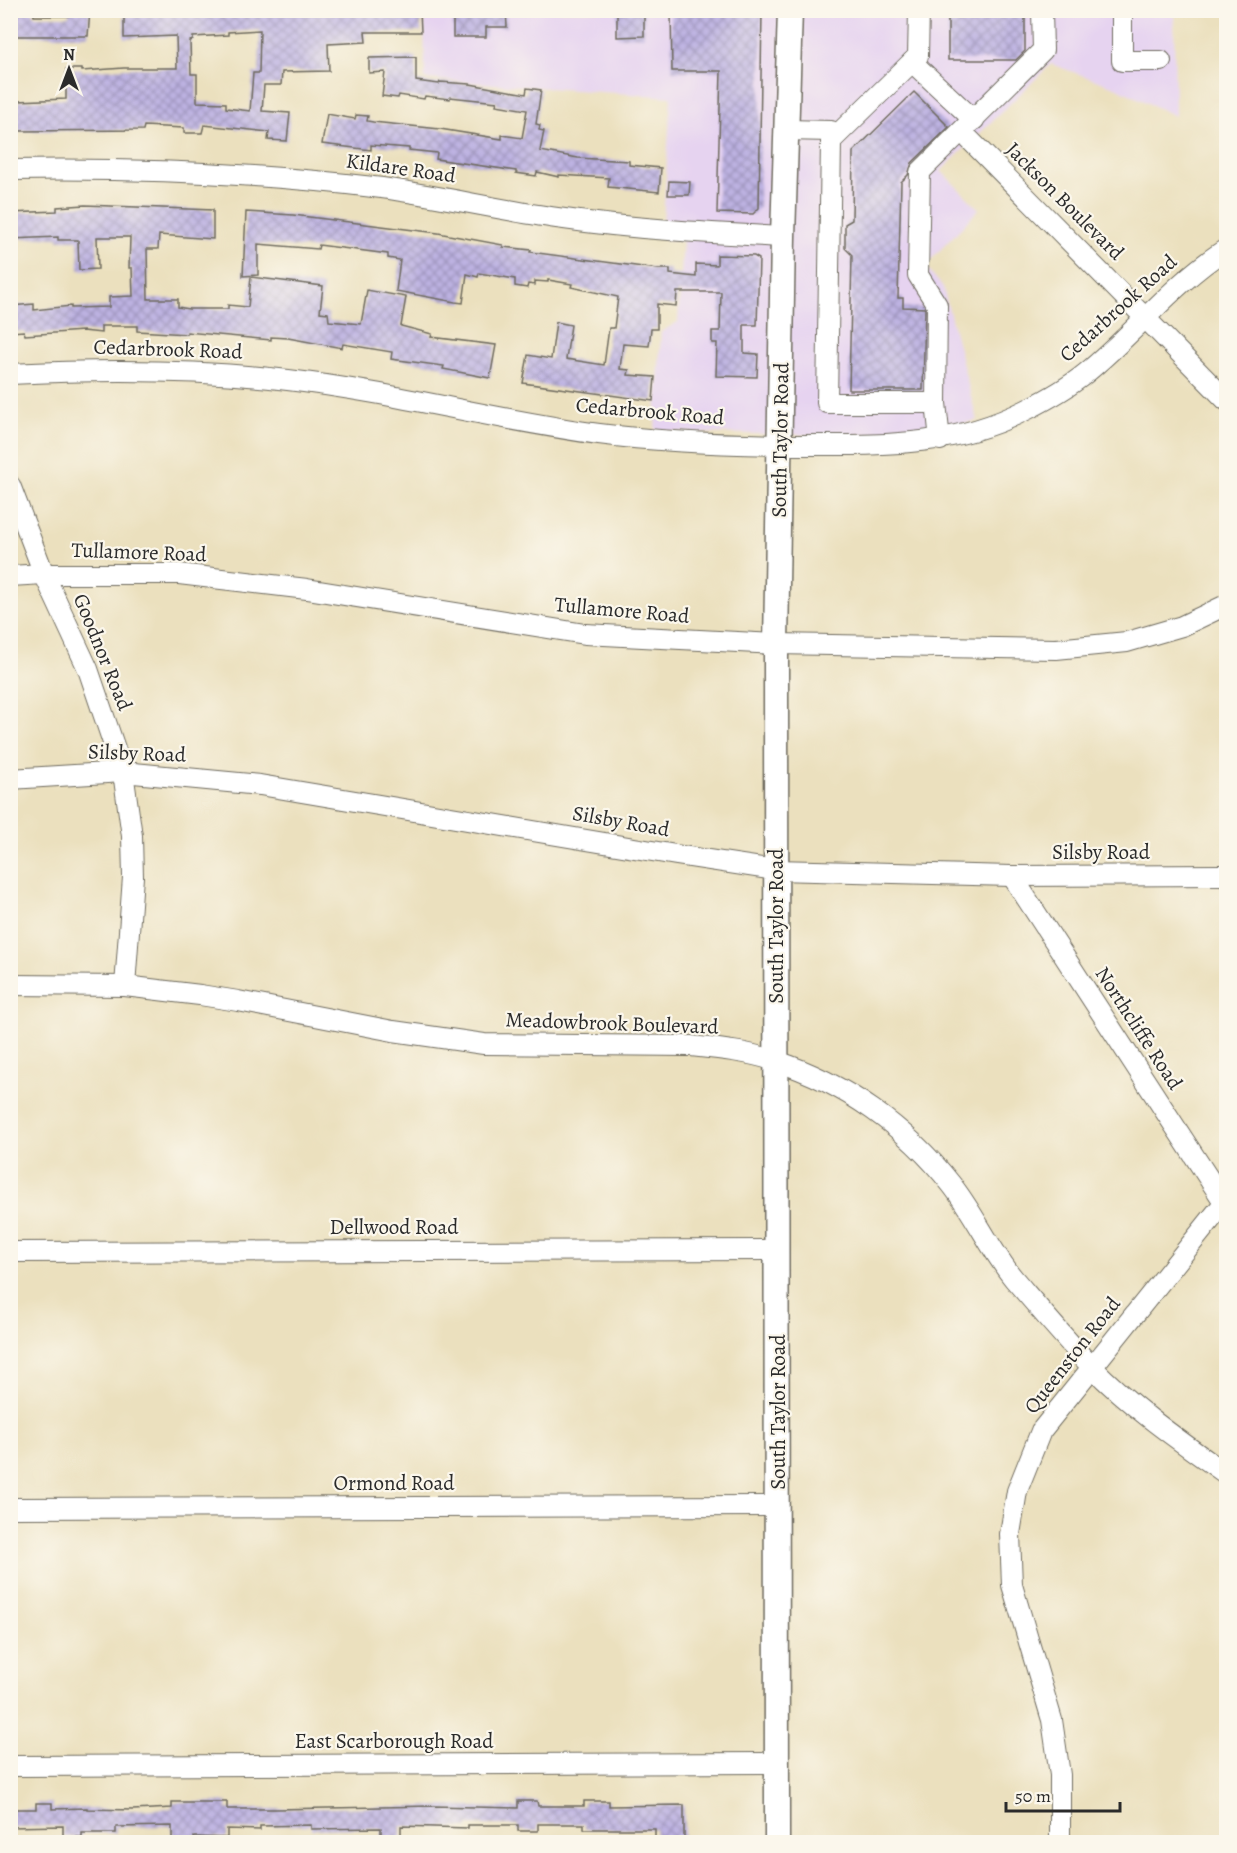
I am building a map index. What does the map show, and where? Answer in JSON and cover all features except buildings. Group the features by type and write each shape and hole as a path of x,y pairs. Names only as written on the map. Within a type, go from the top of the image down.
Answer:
{"main road":[{"name":"South Taylor Road","path":"777,1842 776,644 783,237 790,10"}],"street":[{"path":"919,10 918,56 831,141 827,403 936,403"},
{"path":"940,440 936,403 937,305 918,275 920,172 972,130 1043,50 1042,10"},
{"path":"1122,10 1122,61 1161,61"},
{"name":"Jackson Boulevard","path":"912,62 1145,316 1227,400"},
{"path":"786,130 831,130"},
{"name":"Kildare Road","path":"10,170 97,168 264,176 382,188 556,218 622,226 783,237"},
{"name":"Cedarbrook Road","path":"10,374 84,370 215,372 366,391 599,434 662,440 892,445 940,440 982,428 1026,410 1073,382 1109,354 1145,316 1189,276 1227,249"},
{"name":"Goodnor Road","path":"10,485 44,574 88,669 123,772 132,836 133,877 125,986"},
{"name":"Tullamore Road","path":"10,576 179,574 307,589 585,634 776,644 1056,649 1127,642 1182,626 1227,605"},
{"name":"Silsby Road","path":"10,779 123,772 260,785 775,870 1012,876 1227,875"},
{"name":"Northcliffe Road","path":"1012,876 1225,1204"},
{"name":"Meadowbrook Boulevard","path":"10,985 125,986 238,1001 457,1041 523,1046 691,1046 732,1051 776,1061 808,1074 858,1100 887,1120 920,1149 952,1185 1012,1276 1092,1367 1140,1410 1227,1474"},
{"name":"Queenston Road","path":"1060,1842 1060,1775 1052,1720 1012,1586 1010,1534 1017,1491 1041,1431 1225,1204"},
{"name":"Dellwood Road","path":"10,1252 778,1250"},
{"name":"Ormond Road","path":"10,1508 778,1506"},
{"name":"East Scarborough Road","path":"10,1766 777,1763"}],"shaded area":[{"path":"424,11 1174,11 1175,116 1115,87 1051,64 941,171 979,209 925,266 943,287 977,420 944,429 888,436 694,433 655,430 661,332 678,322 683,241 662,239 671,97 425,79"}]}
